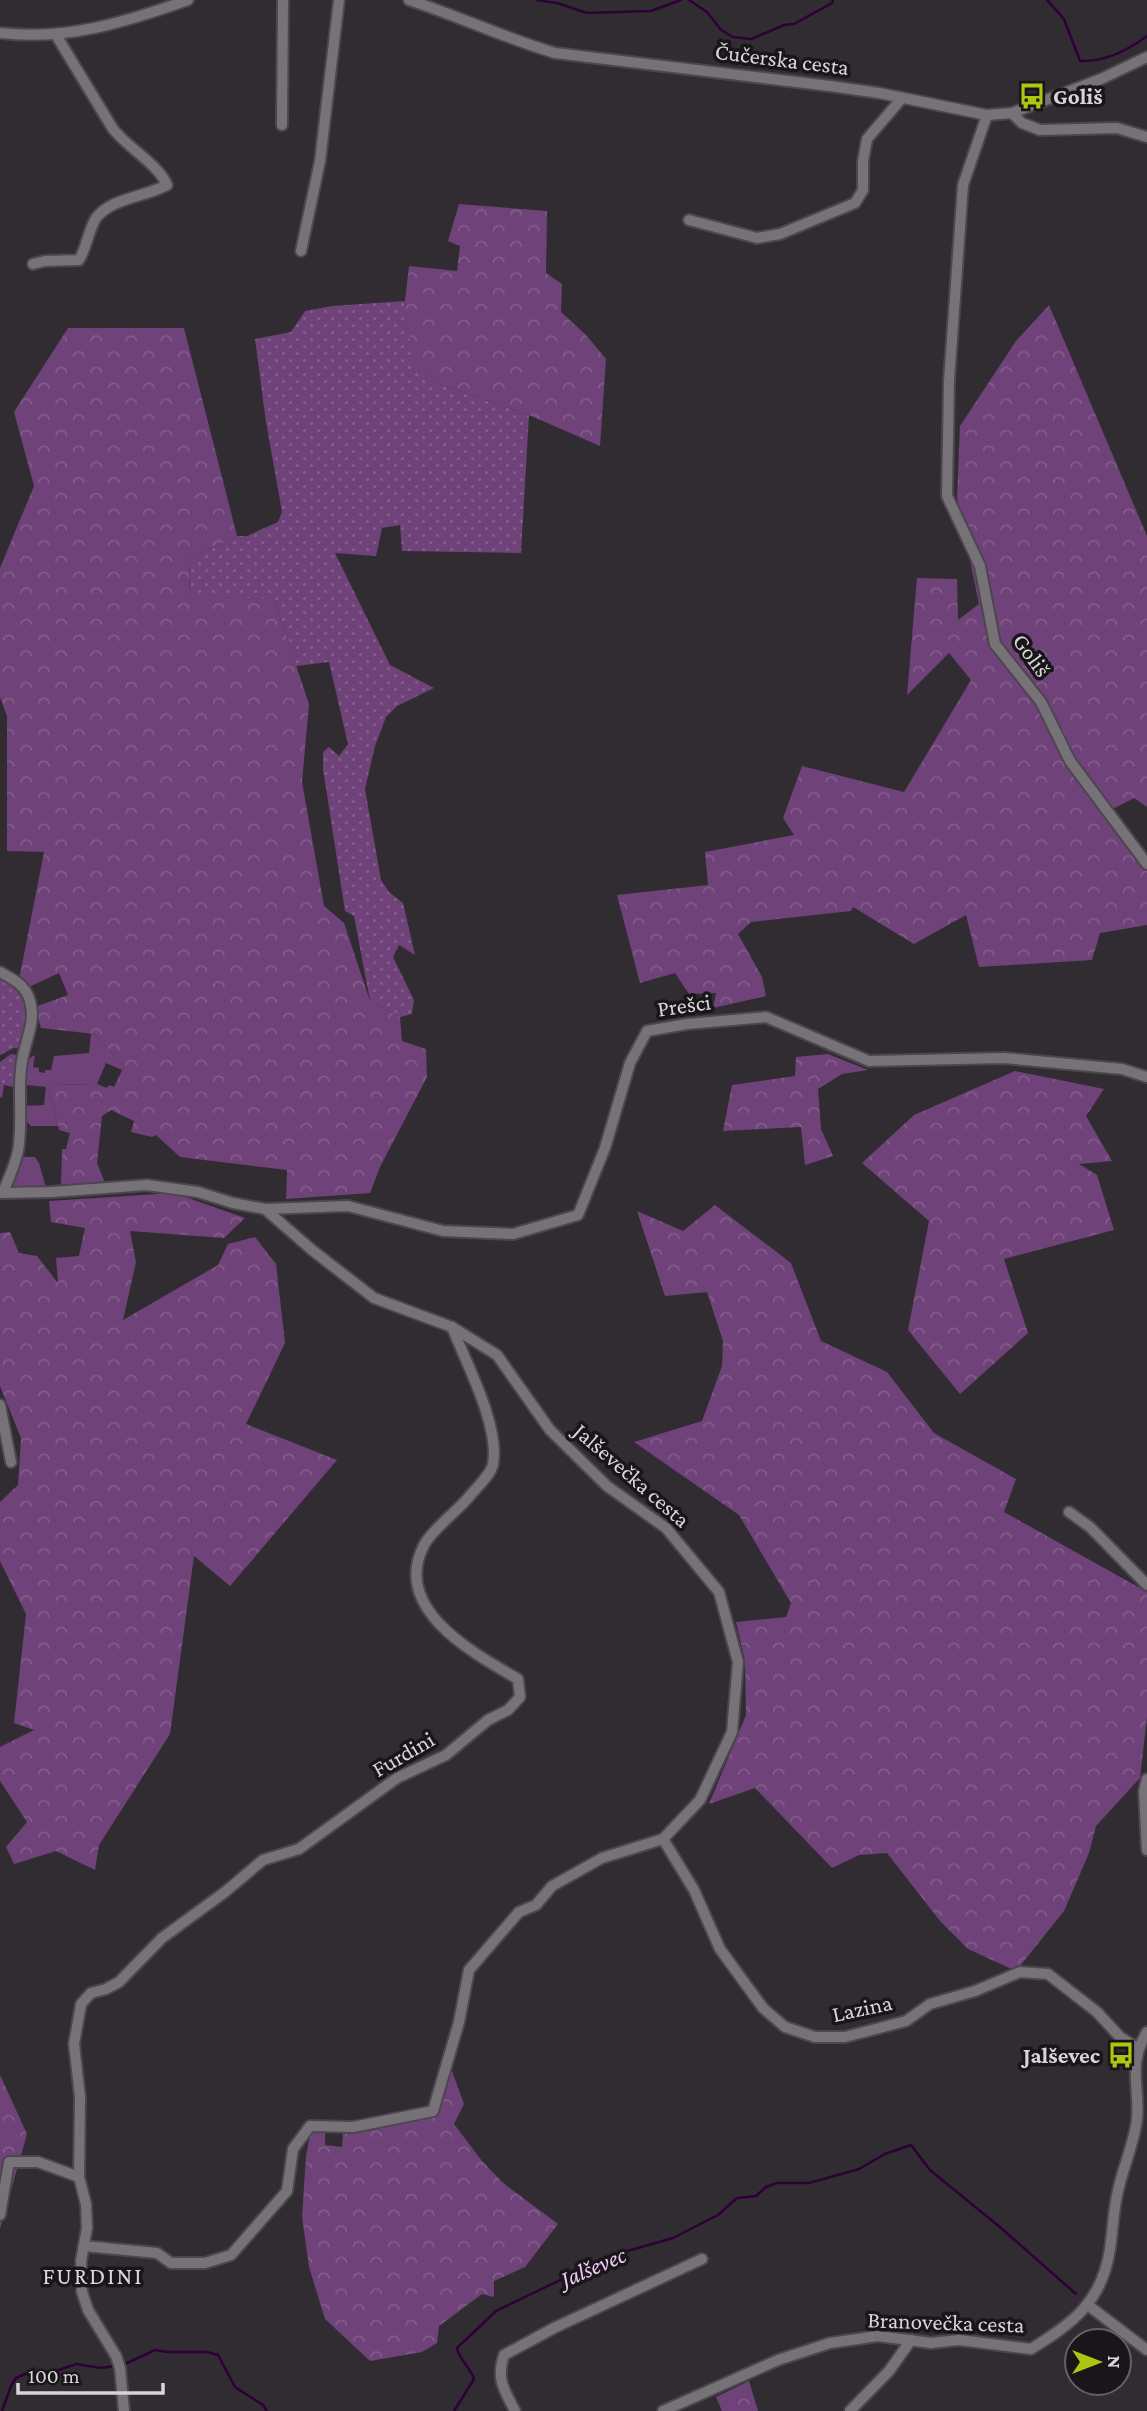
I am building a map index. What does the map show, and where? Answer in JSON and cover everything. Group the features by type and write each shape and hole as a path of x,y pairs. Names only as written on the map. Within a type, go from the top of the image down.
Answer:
{"street":[{"path":"0,33 23,36 56,35 90,30 188,0"},
{"path":"282,125 284,0"},
{"path":"301,251 320,161 339,0"},
{"name":"Čučerska cesta","path":"409,0 521,43 555,53 830,86 987,115 1012,113 1101,79 1147,57"},
{"path":"33,264 79,260 94,222 103,211 167,185 157,170 122,141 113,129 56,35"},
{"path":"689,220 757,238 780,234 855,203 863,190 863,161 867,139 902,98"},
{"path":"1012,113 1022,123 1040,130 1117,128 1147,136"},
{"name":"Goliš","path":"987,115 963,185 949,380 947,496 980,566 995,644 1041,702 1070,761 1147,864"},
{"path":"0,972 23,987 29,997 32,1012 20,1080 19,1145 15,1164 2,1192 52,1192 147,1185 198,1192 265,1209"},
{"name":"Prešci","path":"265,1209 348,1206 443,1231 513,1234 578,1216 605,1148 630,1063 647,1031 687,1024 766,1017 869,1061 1004,1058 1122,1069 1147,1077"},
{"name":"Jalševečka cesta","path":"84,2246 157,2253 171,2263 205,2263 231,2255 287,2191 293,2149 310,2126 353,2127 433,2110 460,2022 469,1970 519,1912 536,1905 552,1886 602,1858 663,1839 700,1800 732,1732 738,1662 719,1592 666,1528 607,1486 550,1430 497,1355 452,1327 374,1298 265,1209"},
{"name":"Furdini","path":"124,2411 120,2368 116,2356 88,2310 82,2292 81,2262 87,2228 86,2204 79,2177 80,2097 74,2044 81,2004 91,1993 119,1982 162,1938 225,1892 263,1860 299,1849 397,1778 446,1755 488,1720 508,1710 520,1697 518,1679 458,1642 431,1614 420,1595 415,1574 424,1544 462,1505 493,1466 493,1431 452,1327"},
{"path":"0,1405 11,1462"},
{"path":"1069,1512 1090,1527 1147,1585"},
{"path":"1147,1779 1144,1791 1147,1850"},
{"name":"Lazina","path":"663,1839 694,1890 720,1949 762,2008 785,2027 815,2037 845,2037 906,2021 930,2004 975,1991 1020,1972 1048,1974 1097,2012 1120,2037 1137,2048"},
{"path":"1137,2048 1147,2032"},
{"name":"Branovečka cesta","path":"663,2411 778,2360 830,2343 878,2336 931,2343 959,2340 1031,2349 1089,2306 1103,2278 1110,2251 1113,2212 1137,2119 1141,2089 1137,2048"},
{"path":"0,2215 9,2162 38,2162 79,2177"},
{"path":"515,2411 500,2381 504,2355 554,2328 702,2259"},
{"path":"1089,2306 1147,2350"},
{"path":"850,2411 889,2371 911,2340"}],"green space":[{"path":"459,204 547,211 546,273 562,284 561,312 586,335 606,359 600,446 529,415 439,384 412,361 405,301 409,266 457,271 460,246 448,241"},
{"path":"405,301 413,361 439,384 529,415 521,553 402,551 400,525 382,528 376,556 335,553 390,665 434,688 397,706 386,717 375,746 365,789 381,880 389,892 403,903 415,955 399,945 393,957 414,1000 412,1014 400,1017 370,1001 354,916 345,911 323,769 323,752 329,747 339,756 348,744 329,662 296,666 274,599 189,597 190,559 237,536 247,536 278,522 282,512 255,339 291,332 305,311 332,306"},
{"path":"1049,305 1147,536 1147,807 1134,798 1103,814 1136,861 1147,861 1147,925 1100,933 1092,960 979,967 966,915 914,944 853,907 851,911 751,922 738,934 762,977 766,996 713,1008 716,993 689,994 675,973 640,983 617,895 708,885 705,852 794,835 783,818 802,766 904,792 971,680 949,653 907,695 917,578 957,579 958,620 979,604 957,497 960,426 1016,341"},
{"path":"68,328 184,328 237,536 190,559 189,596 274,599 309,704 302,782 324,906 344,923 370,1001 400,1017 402,1041 426,1049 427,1077 380,1167 370,1193 286,1199 287,1170 180,1157 156,1135 152,1137 131,1132 134,1121 111,1110 102,1116 97,1163 105,1183 61,1187 62,1149 66,1149 70,1133 59,1130 49,1090 51,1085 97,1084 107,1088 109,1085 114,1087 124,1066 94,1034 41,1028 35,1007 68,995 59,973 29,987 19,980 44,852 7,851 7,716 0,697 0,568 34,486 14,412"},
{"path":"0,975 20,987 30,1012 23,1049 14,1048 0,1055"},
{"path":"91,1033 124,1066 122,1070 106,1063 97,1084 51,1085 49,1090 58,1126 31,1126 22,1117 21,1106 44,1105 46,1087 27,1085 26,1098 22,1098 27,1062 35,1055 33,1067 45,1073 45,1070 51,1070 54,1056 89,1053"},
{"path":"11,1054 19,1055 18,1088 4,1085 2,1098 0,1062"},
{"path":"828,1054 868,1070 842,1074 818,1089 821,1129 833,1156 805,1165 801,1127 723,1131 732,1085 795,1076 796,1057"},
{"path":"1015,1071 1104,1089 1086,1116 1112,1161 1079,1164 1097,1175 1114,1230 1004,1259 1028,1333 960,1394 908,1330 929,1221 862,1163 914,1115"},
{"path":"19,1157 35,1157 46,1188 10,1189"},
{"path":"174,1193 245,1218 224,1238 130,1231 136,1262 123,1320 218,1265 228,1244 255,1237 276,1264 285,1343 246,1424 337,1460 230,1586 194,1556 170,1734 99,1845 95,1870 56,1851 14,1864 6,1847 27,1822 0,1781 0,1747 34,1730 14,1723 26,1614 0,1561 0,1502 18,1485 21,1438 0,1386 0,1233 10,1232 19,1253 37,1256 58,1283 56,1258 79,1256 85,1228 51,1222 49,1201"},
{"path":"715,1205 791,1263 821,1341 887,1372 934,1433 1016,1479 1004,1512 1147,1592 1147,1717 1140,1778 1096,1826 1089,1853 1064,1911 1016,1971 968,1949 940,1921 887,1853 859,1855 832,1868 755,1788 709,1804 746,1715 745,1661 736,1622 786,1617 791,1603 739,1515 634,1442 702,1421 722,1366 723,1341 707,1292 665,1296 637,1211 683,1231"},
{"path":"450,2066 464,2104 454,2124 503,2183 558,2224 525,2267 494,2281 494,2297 482,2294 439,2326 437,2343 422,2352 370,2361 325,2319 309,2267 302,2217 306,2156 311,2130 325,2131 325,2145 342,2147 343,2132 436,2112"},
{"path":"0,2075 27,2134 0,2229"},
{"path":"749,2381 758,2411 722,2411 716,2397"}],"waterway":[{"path":"537,0 557,3 587,13 651,11 681,0"},
{"path":"689,0 707,12 721,30 733,37 751,39 784,25 794,24 833,0"},
{"path":"1047,0 1064,19 1080,61 1098,60 1115,54 1147,36"},
{"name":"Jalševec","path":"454,2411 474,2379 457,2348 496,2311 610,2256 673,2238 718,2215 737,2198 756,2196 766,2187 777,2183 809,2183 859,2169 885,2154 911,2145 930,2170 1076,2294"},
{"name":"Jalševec","path":"125,2364 155,2350 207,2352 218,2355 235,2387 263,2405 267,2411"},
{"name":"Jalševec","path":"2,2411 11,2386 16,2378 25,2374 59,2370 76,2364 101,2368 115,2366"}],"place":[{"name":"Goliš","path":"1032,96"},
{"name":"Jalševec","path":"1121,2055"}],"district":[{"name":"FURDINI","path":"93,2276"}]}
